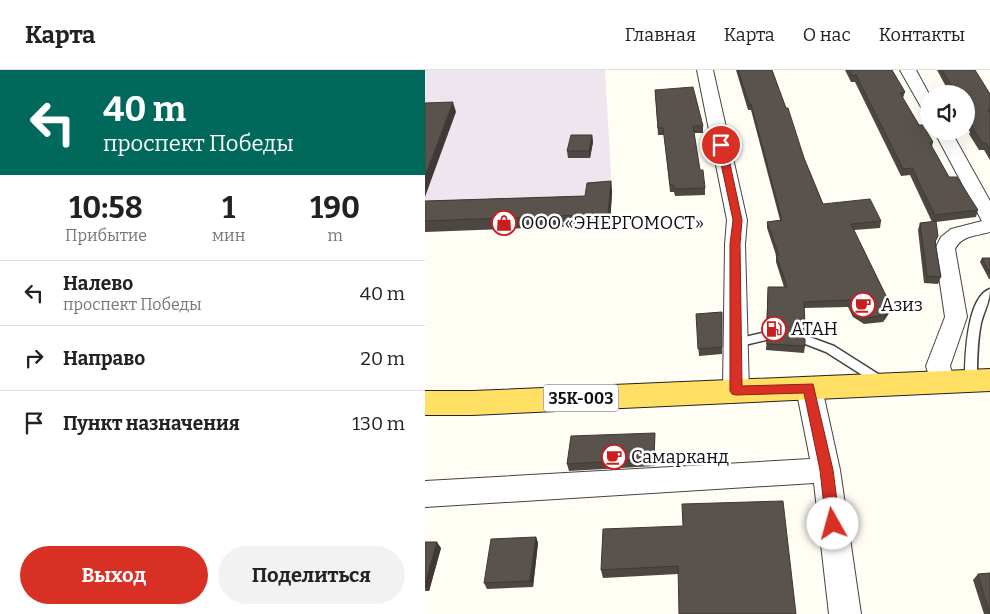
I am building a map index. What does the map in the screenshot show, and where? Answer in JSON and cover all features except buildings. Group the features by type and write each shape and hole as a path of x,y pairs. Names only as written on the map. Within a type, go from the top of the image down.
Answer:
{"main road":[{"name":"35К-003","path":"425,403 482,403 980,380"}],"street":[{"path":"705,70 737,220 735,244 736,391"},
{"path":"908,70 920,91"},
{"path":"947,140 990,218"},
{"path":"942,382 938,366 956,317 945,249 949,239 959,232 990,225"},
{"path":"809,388 827,470 845,614"},
{"path":"425,494 827,470"}],"lane":[{"path":"980,380 971,353 976,331 976,317 981,304 990,293"},
{"path":"736,343 766,336"},
{"path":"804,338 830,349 885,384"}],"shaded area":[{"path":"425,70 605,70 612,192 610,225 425,232"}],"place":[{"name":"ООО «ЭНЕРГОМОСТ»","path":"504,223"},
{"name":"Азиз","path":"863,305"},
{"name":"АТАН","path":"774,329"},
{"name":"Самарканд","path":"614,457"}],"route":[{"path":"721,145 737,220 735,244 736,391 809,388 827,470 833,524"}]}
